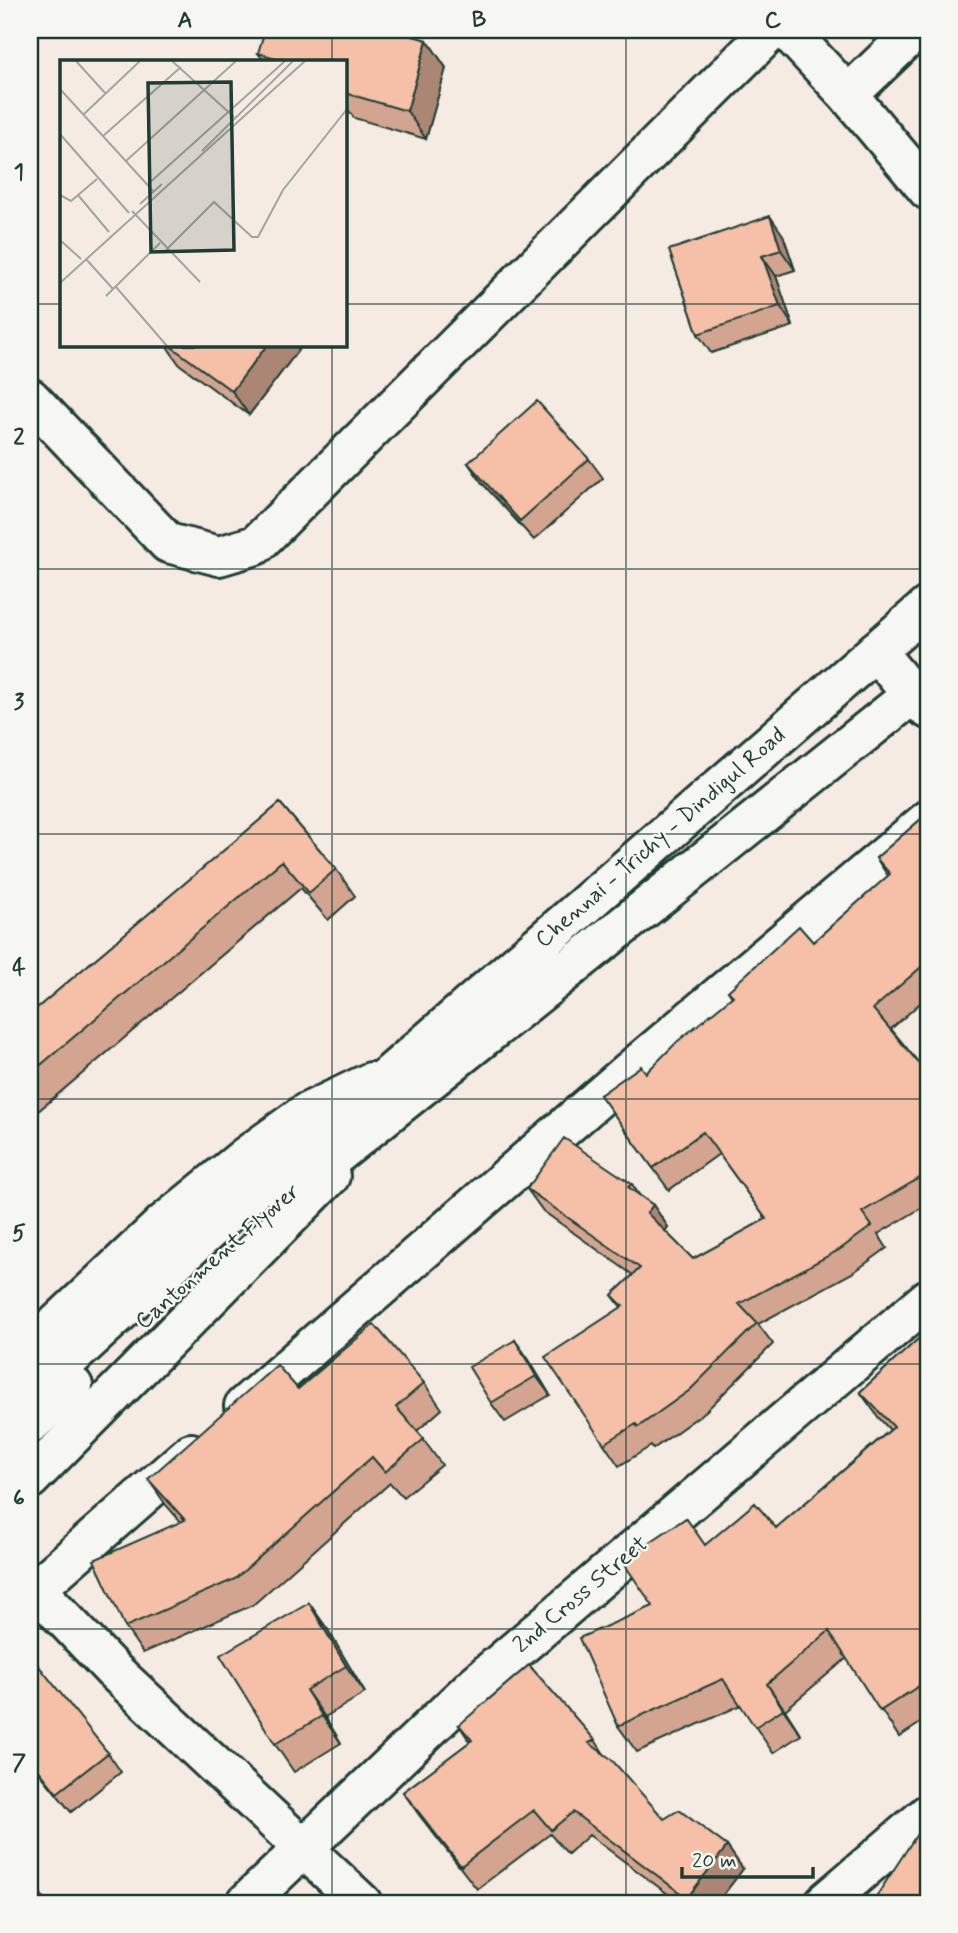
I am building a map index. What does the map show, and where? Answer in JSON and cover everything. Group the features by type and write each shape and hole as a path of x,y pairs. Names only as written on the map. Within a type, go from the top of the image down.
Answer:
{"main road":[{"path":"30,398 168,544 219,556 256,545 772,30"},
{"path":"787,30 848,95 928,190"},
{"path":"848,95 916,30"},
{"name":"Chennai - Trichy - Dindigul Road","path":"402,1083 876,650 928,606"},
{"path":"876,650 923,695"},
{"name":"Chennai - Trichy - Dindigul Road","path":"402,1083 923,695"},
{"path":"362,1903 113,1670 32,1588 626,1074 928,820"},
{"path":"30,1349 163,1224 245,1157 306,1113 402,1083"},
{"path":"30,1479 402,1083"},
{"name":"Cantonment Flyover","path":"30,1395 402,1083"},
{"name":"Cantonment Flyover","path":"30,1424 276,1186"},
{"name":"2nd Cross Street","path":"246,1903 476,1685 928,1300"},
{"path":"824,1903 928,1814"}],"building":[{"path":"265,30 391,30 427,40 407,111 346,93 346,60 283,60 258,53"},
{"path":"770,216 781,250 762,256 780,306 698,334 669,250"},
{"path":"170,346 266,346 232,391"},
{"path":"537,401 589,459 520,521 468,463"},
{"path":"280,803 336,869 309,893 282,861 30,1074 30,1014"},
{"path":"928,813 928,961 873,1009 928,1074 928,1173 862,1212 872,1226 839,1250 739,1304 757,1323 690,1390 638,1427 636,1424 604,1444 545,1357 623,1306 612,1295 640,1268 527,1189 564,1138 632,1184 628,1187 653,1205 647,1213 693,1259 766,1219 703,1132 653,1168 600,1095 641,1066 646,1073 678,1041 733,996 728,991 799,926 813,942 890,874 876,858"},
{"path":"374,1324 424,1383 396,1407 424,1439 385,1472 372,1457 235,1579 125,1627 94,1560 185,1520 148,1479 277,1365 298,1389"},
{"path":"928,1330 928,1638 924,1641 928,1648 928,1680 880,1711 829,1631 767,1684 783,1709 755,1727 723,1679 618,1726 579,1638 653,1606 622,1561 686,1518 705,1545 755,1503 776,1528 894,1427 860,1392"},
{"path":"515,1340 536,1376 491,1403 469,1367"},
{"path":"309,1603 346,1666 306,1690 322,1716 275,1744 220,1655"},
{"path":"30,1655 108,1753 57,1793 30,1759"},
{"path":"529,1665 595,1740 589,1743 611,1759 664,1819 679,1810 727,1846 687,1898 573,1812 551,1830 534,1810 461,1866 403,1792 472,1740 459,1725"},
{"path":"917,1834 928,1841 928,1903 872,1903"},
{"path":"30,1878 47,1903 30,1903"}]}
